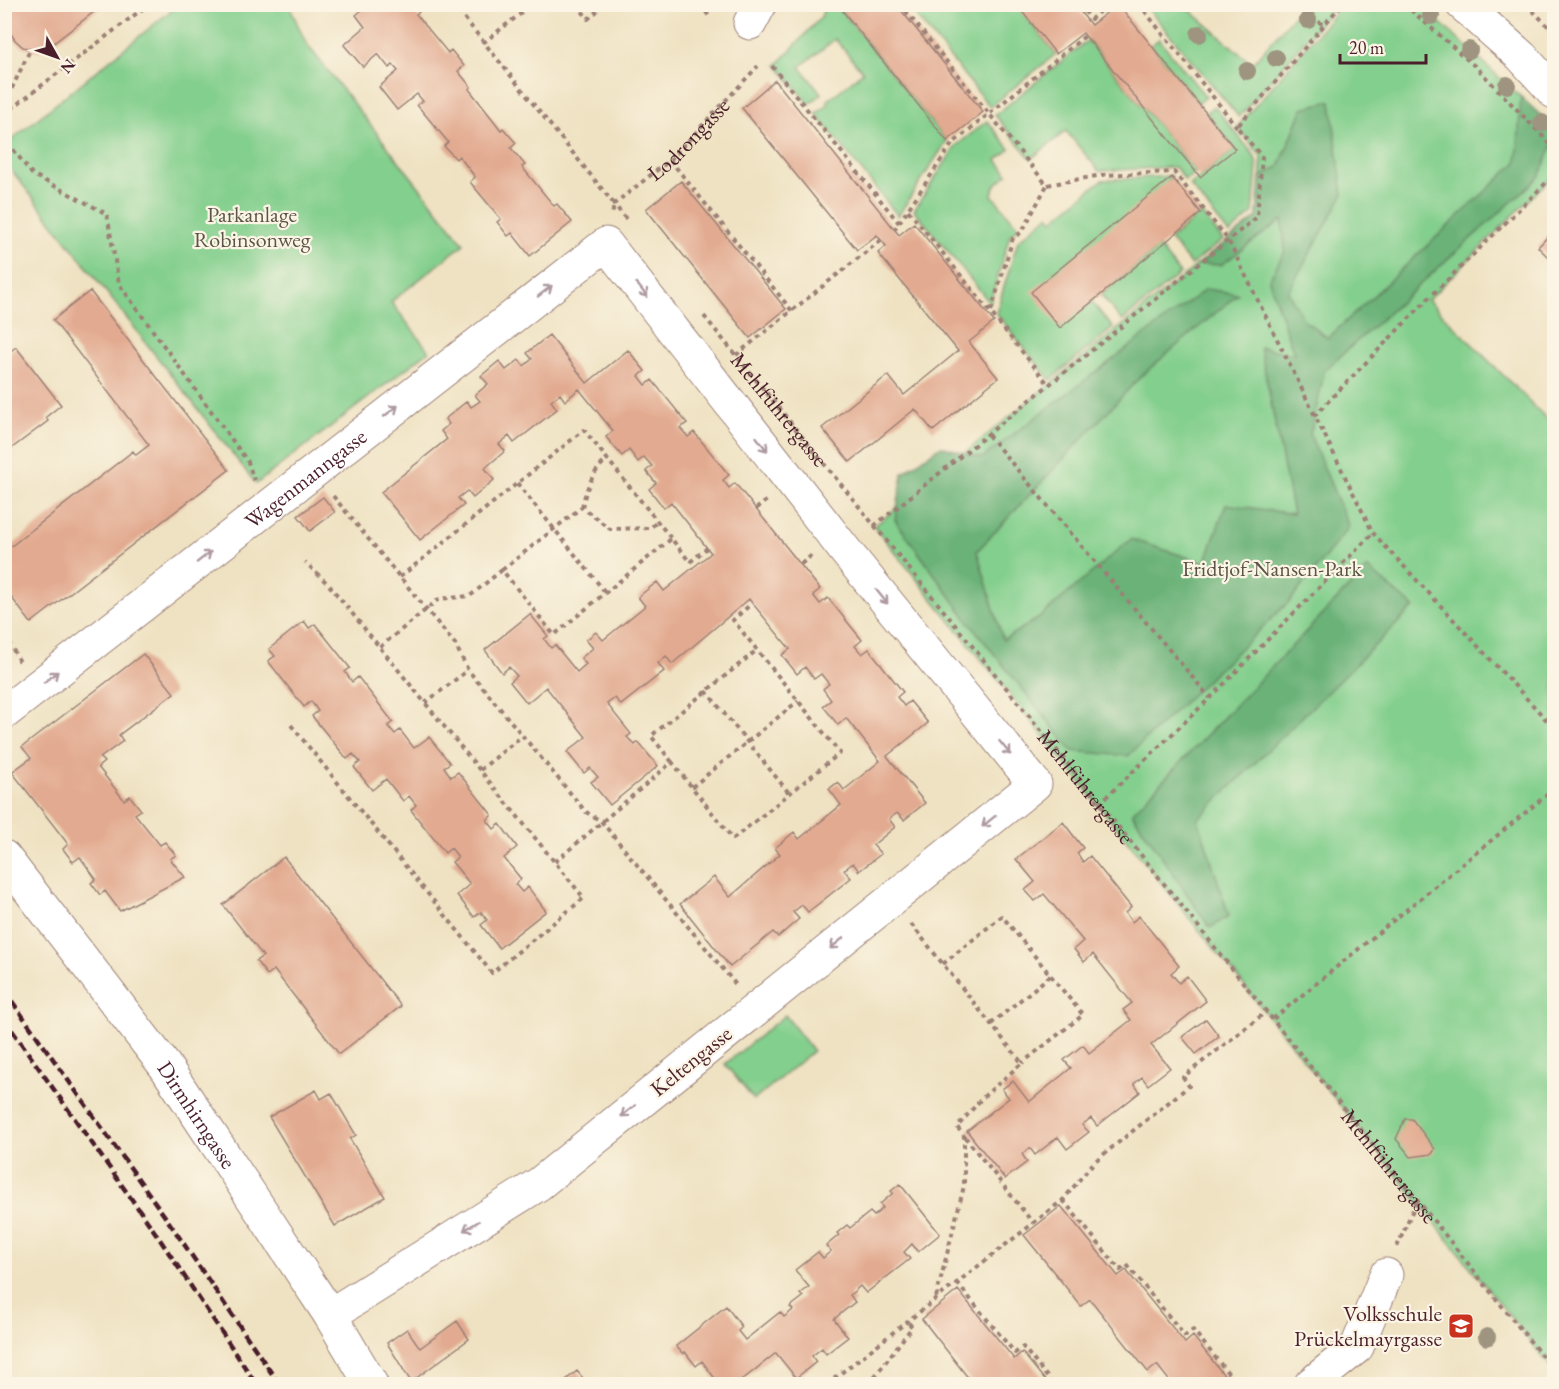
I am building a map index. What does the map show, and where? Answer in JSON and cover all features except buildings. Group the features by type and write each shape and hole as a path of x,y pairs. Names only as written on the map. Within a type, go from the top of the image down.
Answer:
{"street":[{"path":"1462,4 1522,57 1554,92"},
{"name":"Wagenmanngasse","path":"4,713 617,233"},
{"name":"Mehlführergasse","path":"617,233 847,553 1035,784"},
{"name":"Keltengasse","path":"330,1314 539,1184 1035,784"},
{"name":"Dirmhirngasse","path":"4,857 165,1066 330,1314 371,1384"},
{"path":"1311,1384 1357,1347 1386,1275"}],"path":[{"path":"4,114 149,4"},
{"path":"453,4 614,204 617,233"},
{"path":"483,43 533,4"},
{"path":"577,4 588,19 605,4"},
{"path":"701,4 710,18"},
{"path":"900,4 1047,185"},
{"path":"1079,4 1094,23"},
{"path":"1091,19 1108,4"},
{"path":"874,526 1257,217 1262,157 1139,4"},
{"path":"1298,4 1324,26"},
{"path":"1237,127 1342,4"},
{"path":"1404,4 1478,69 1554,148"},
{"path":"1526,4 1554,32"},
{"path":"894,230 952,144 1085,36"},
{"path":"4,105 30,50"},
{"name":"Lodrongasse","path":"614,204 670,160 758,66"},
{"path":"772,66 899,223"},
{"path":"4,134 32,174 107,214 119,284 248,462 264,510"},
{"path":"670,160 792,311"},
{"path":"1047,185 1102,175 1174,172 1228,240 1373,533 1554,728"},
{"path":"1314,416 1554,175"},
{"path":"992,311 1013,238 1022,232 1047,185"},
{"path":"614,204 617,233"},
{"path":"908,210 992,311 1049,385"},
{"path":"736,355 881,240"},
{"name":"Mehlführergasse","path":"700,311 1273,1019 1554,1371"},
{"path":"400,577 584,430 690,562 707,548"},
{"path":"988,434 1210,698"},
{"path":"380,646 439,599 470,596 582,507 586,491 599,466 608,459"},
{"path":"313,472 455,644 468,670 522,736 586,812 601,821 756,1008"},
{"path":"517,483 606,593"},
{"path":"582,507 610,528 650,528 657,522"},
{"path":"1099,804 1210,698 1373,533"},
{"path":"502,570 554,634 671,539"},
{"path":"291,725 492,973 584,898 380,646 329,585 305,562"},
{"path":"752,603 732,620 840,753 734,839 651,736 756,650"},
{"path":"425,703 468,670"},
{"path":"706,691 789,793"},
{"path":"692,787 798,701"},
{"path":"480,770 522,736"},
{"path":"555,862 672,762"},
{"path":"1273,1019 1554,789"},
{"path":"892,900 1022,1063"},
{"path":"943,964 1002,915 1083,1016 1022,1063 983,1097 957,1127 1033,1223"},
{"path":"991,1024 1051,975"},
{"path":"827,1384 1063,1200 1094,1162 1189,1086 1183,1077 1266,1012"},
{"path":"935,1302 964,1186 964,1136"},
{"path":"1063,1200 1120,1270 1127,1265 1185,1336 1193,1330 1237,1384"},
{"path":"1386,1275 1417,1200"},
{"path":"957,1283 1015,1353 1023,1347 1053,1384"},
{"path":"869,1384 912,1327 908,1322"}],"green space":[{"name":"Parkanlage Robinsonweg","path":"178,5 289,5 306,43 464,244 391,302 429,351 256,484 5,162 5,145"},
{"path":"821,5 837,5 947,141 898,216 816,114 829,104 827,101 863,72 835,39 800,67 822,94 809,104 777,65 821,17 823,11"},
{"path":"907,5 929,5 937,14 950,5 954,8 958,5 1016,5 1056,54 990,107"},
{"path":"1145,5 1184,5 1252,64 1303,5 1336,5 1239,117"},
{"name":"Fridtjof-Nansen-Park","path":"1342,5 1421,5 1554,128 1554,175 1428,300 1554,426 1554,1371 874,526 1257,217 1262,157 1237,127"},
{"path":"1159,39 1206,97 1198,103 1151,45"},
{"path":"1088,40 1196,172 1185,180 1175,167 1099,171 1066,131 1031,159 995,115"},
{"path":"1521,97 1554,128 1554,141 1539,177 1325,370 1310,435 1349,527 1291,600 1128,756 1072,751 971,625 895,520 903,473 941,446 982,458 1206,289 1238,294 1141,376 977,551 1003,640 1039,618 1131,539 1205,563 1226,504 1293,514 1260,347 1294,354 1269,280 1285,251 1282,220 1221,265 1199,264 1257,217 1260,177 1279,167 1303,108 1331,101 1343,195 1288,292 1304,320 1328,338 1517,162"},
{"path":"1214,106 1254,155 1257,165 1253,213 1229,234 1190,185 1235,149 1206,113"},
{"path":"987,121 1010,149 997,160 1008,174 994,186 992,195 1019,228 1010,235 990,303 914,210 956,146"},
{"path":"1171,176 1092,302 1113,328 1050,380 996,313 1018,241 1049,215 1053,220 1102,180"},
{"path":"1201,213 1223,240 1191,265 1170,239"},
{"path":"1159,247 1180,274 1122,321 1101,295"},
{"path":"1367,568 1414,607 1198,819 1229,916 1210,928 1132,813"},
{"path":"785,1015 813,1051 754,1100 725,1064"}],"railway":[{"path":"4,990 171,1225 279,1384"},
{"path":"4,1019 157,1235 256,1384"}],"place":[{"name":"Volksschule Prückelmayrgasse","path":"1461,1326"}]}
